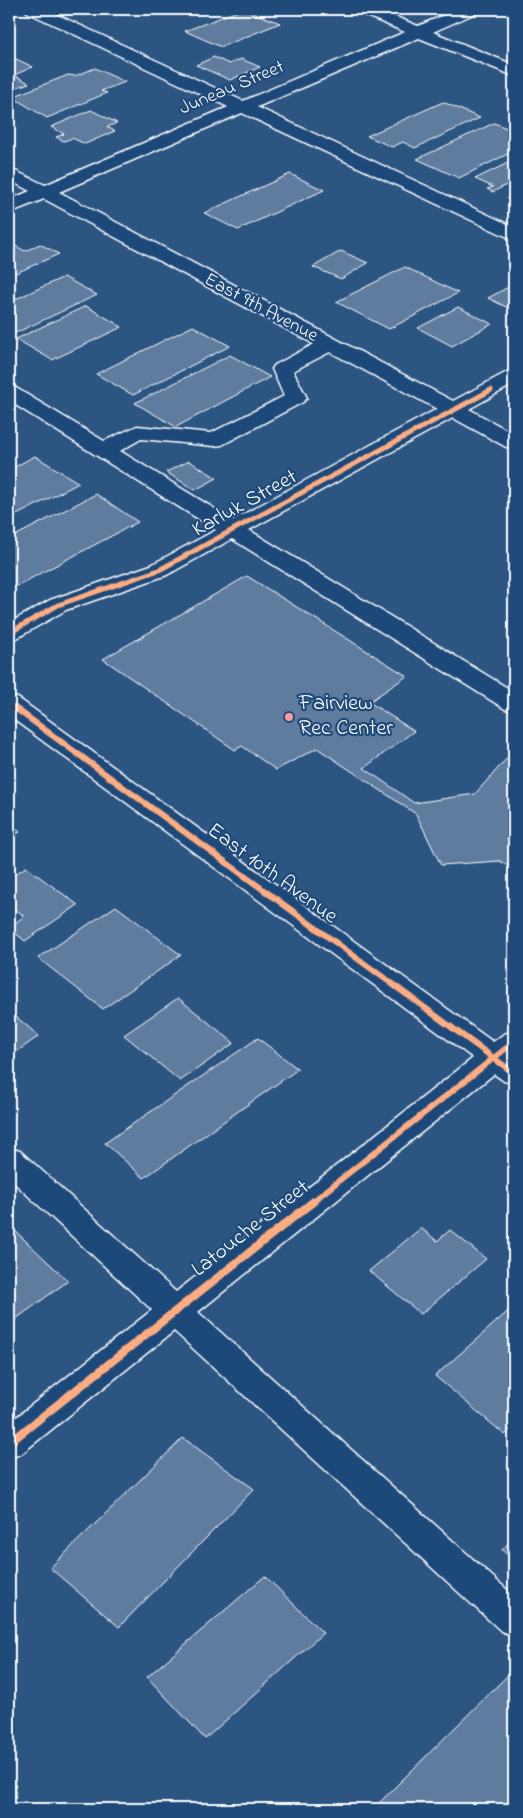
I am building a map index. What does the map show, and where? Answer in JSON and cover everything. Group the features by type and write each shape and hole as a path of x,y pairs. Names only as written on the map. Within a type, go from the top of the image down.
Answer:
{"street":[{"path":"32,9 514,234"},
{"path":"363,9 514,72"},
{"name":"Juneau Street","path":"9,207 472,9"},
{"name":"East 9th Avenue","path":"9,173 514,442"},
{"path":"105,450 137,432 214,440 296,398 282,369 330,344"},
{"name":"Karluk Street","path":"9,633 58,605 160,570 514,376"},
{"path":"9,392 514,703"},
{"name":"East 10th Avenue","path":"9,704 507,1058"},
{"name":"Latouche Street","path":"9,1443 176,1311 507,1058"},
{"path":"9,1160 514,1618"}],"building":[{"path":"243,9 280,23 221,47 185,31"},
{"path":"214,57 229,64 241,59 260,67 230,80 196,65"},
{"path":"16,59 33,67 14,75 29,83 9,90 9,61"},
{"path":"95,68 125,82 101,91 107,93 47,118 12,97 68,75 75,76"},
{"path":"443,102 480,118 415,148 403,142 392,147 367,136"},
{"path":"91,110 117,123 107,127 115,131 85,144 72,138 64,141 56,137 64,134 51,127"},
{"path":"494,123 514,131 514,151 459,178 417,159"},
{"path":"514,160 514,181 493,192 487,189 493,187 475,179"},
{"path":"290,174 324,190 238,230 204,213"},
{"path":"40,244 59,254 9,276 9,247 14,245 25,251"},
{"path":"341,251 368,263 341,279 313,267"},
{"path":"405,267 458,293 389,329 336,302"},
{"path":"64,277 97,295 9,336 9,302"},
{"path":"514,284 514,311 488,298"},
{"path":"86,306 122,327 52,360 16,339"},
{"path":"458,307 492,324 452,346 418,328"},
{"path":"193,326 230,346 133,395 96,374"},
{"path":"230,355 270,377 176,427 135,403"},
{"path":"35,456 79,483 9,519 9,470"},
{"path":"189,461 217,478 195,490 166,472"},
{"path":"96,494 138,522 9,590 9,539"},
{"name":"Fairview Rec Center","path":"247,576 407,676 369,702 414,731 364,768 414,803 475,794 509,756 514,759 514,870 500,861 441,865 416,814 317,748 276,770 242,746 235,750 103,659"},
{"path":"9,823 20,832 9,838"},
{"path":"26,867 78,905 25,941 9,928 24,916 9,904 9,878"},
{"path":"116,906 181,955 103,1009 38,958"},
{"path":"178,998 234,1043 180,1081 124,1035"},
{"path":"9,1011 39,1036 9,1057"},
{"path":"258,1038 298,1069 144,1178 105,1143"},
{"path":"9,1225 68,1281 9,1324"},
{"path":"421,1228 437,1241 450,1230 486,1259 421,1314 369,1271"},
{"path":"514,1306 514,1426 505,1435 435,1376"},
{"path":"183,1438 254,1489 119,1627 50,1568"},
{"path":"514,1537 514,1560 502,1550"},
{"path":"265,1576 323,1633 205,1739 147,1677"},
{"path":"514,1669 514,1795 501,1809 373,1809"}],"cycle path":[{"path":"9,633 58,605 159,570 491,390"},
{"path":"9,704 514,1073"},
{"path":"9,1443 514,1042"}],"place":[{"name":"Fairview Rec Center","path":"289,717"}]}
